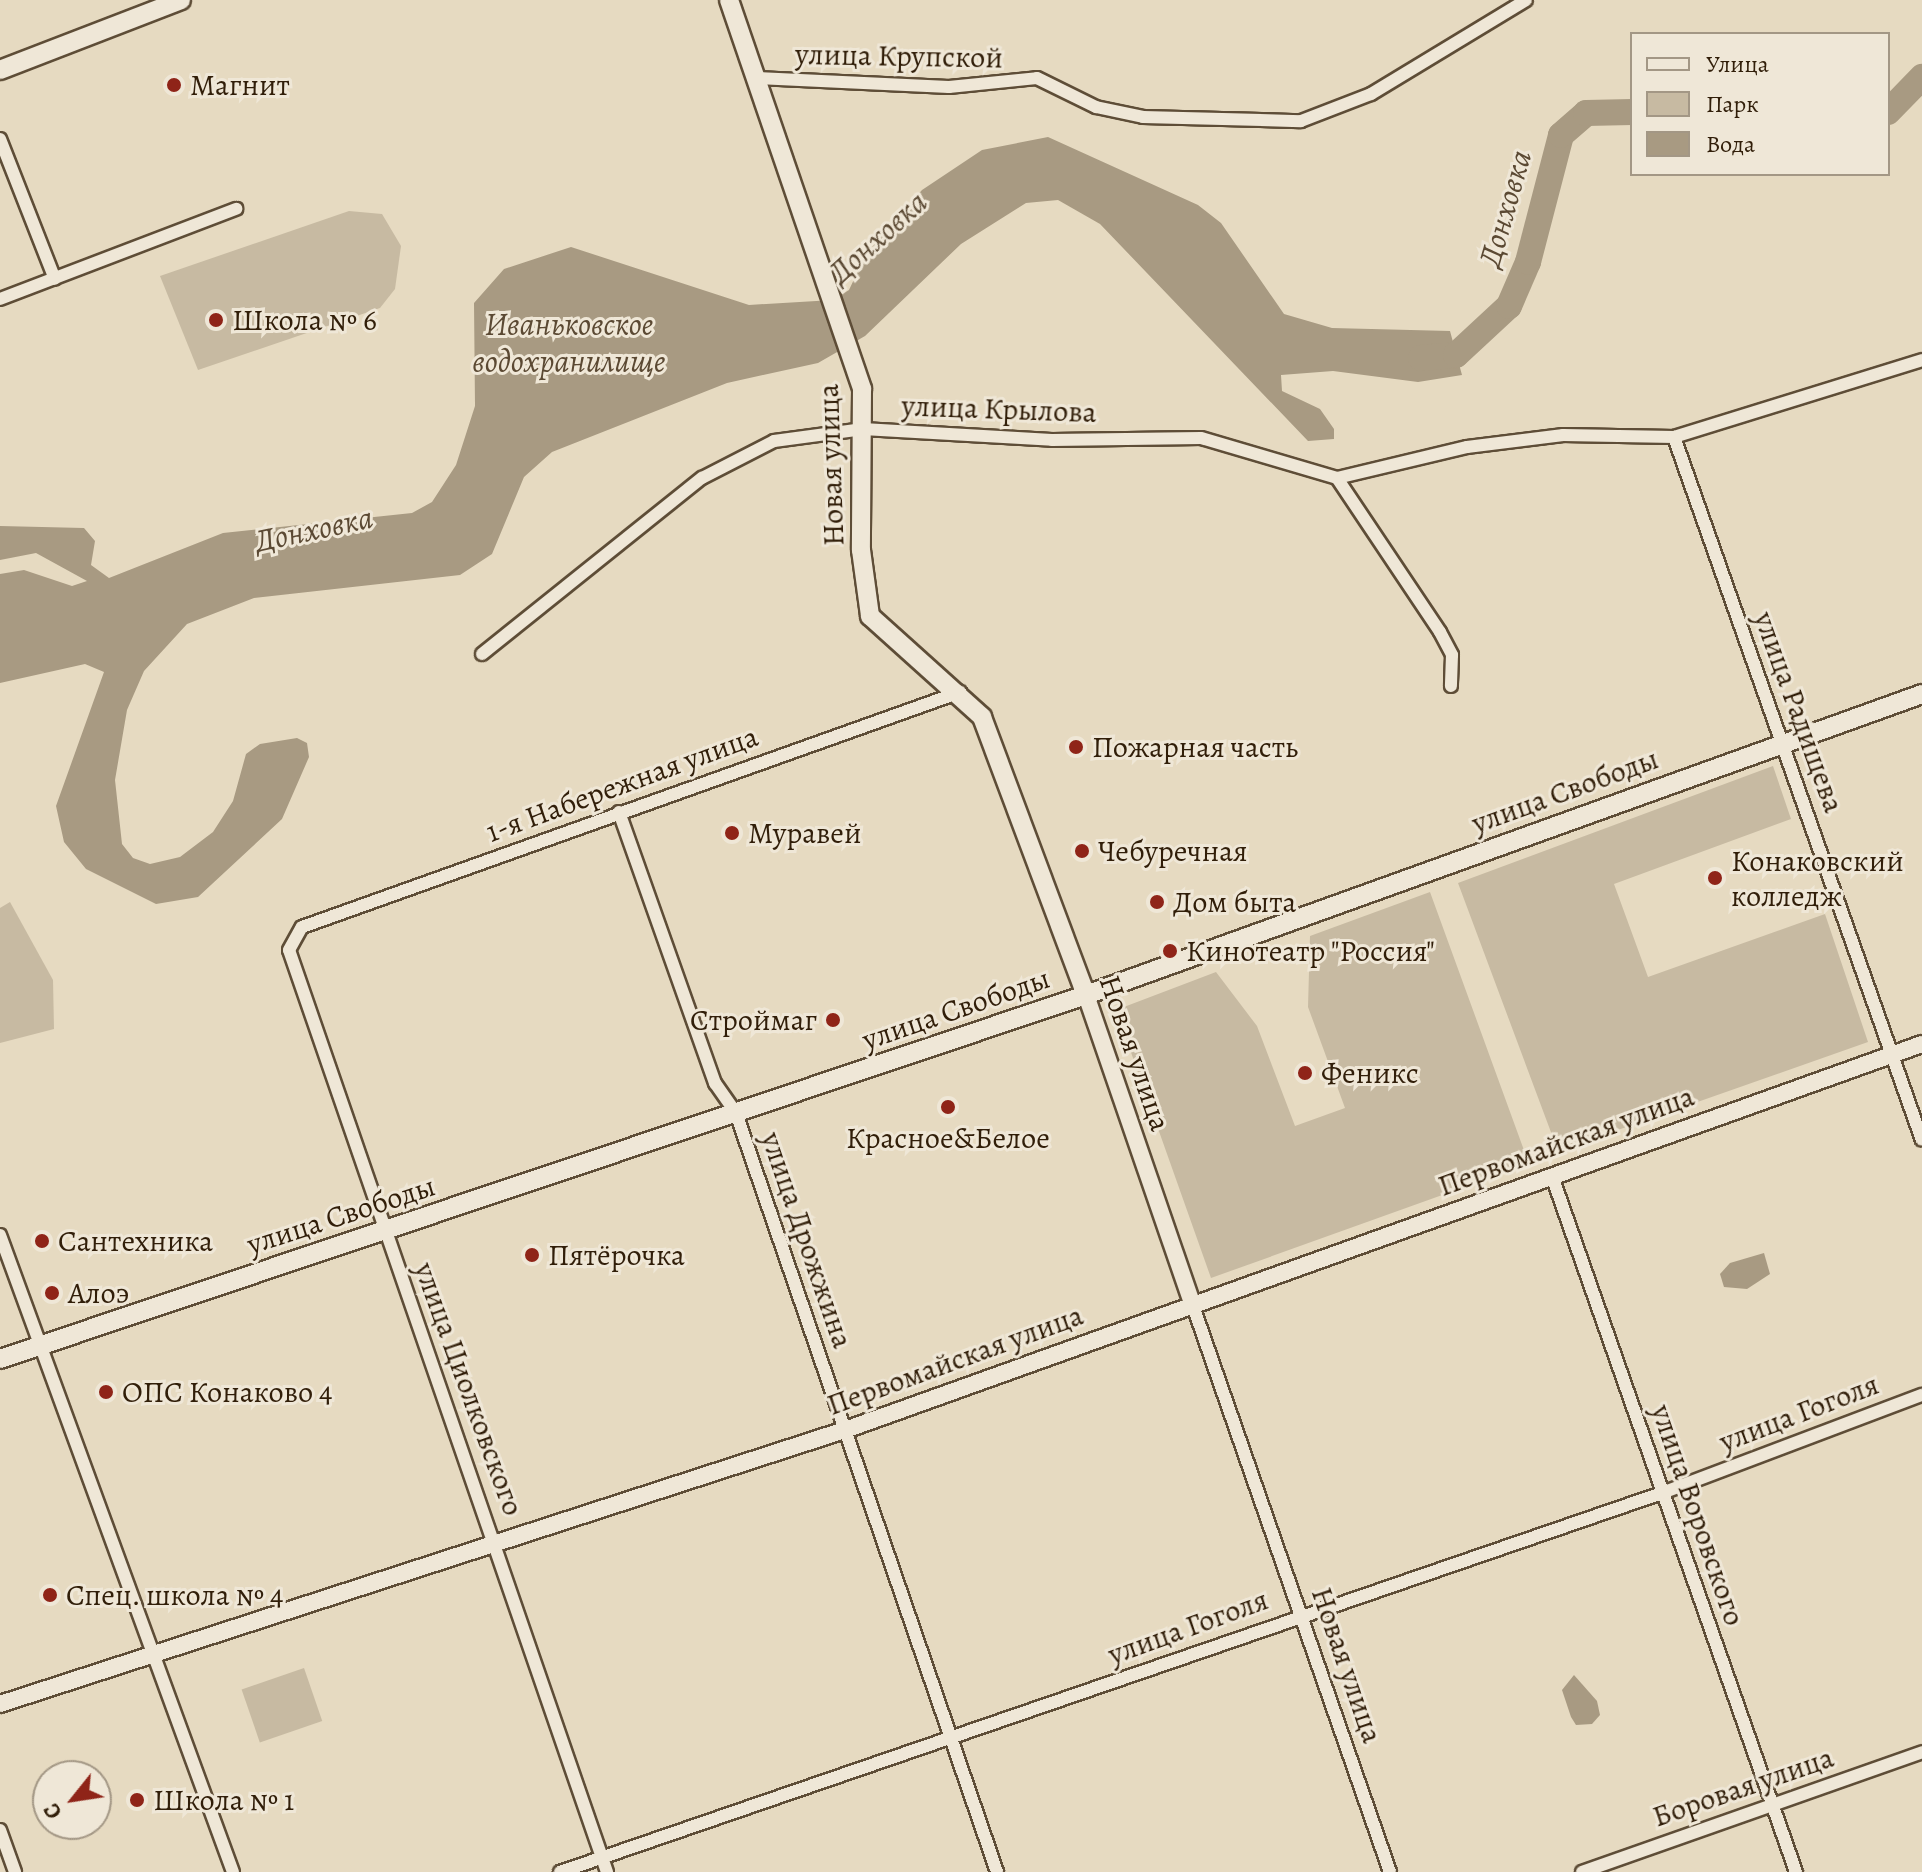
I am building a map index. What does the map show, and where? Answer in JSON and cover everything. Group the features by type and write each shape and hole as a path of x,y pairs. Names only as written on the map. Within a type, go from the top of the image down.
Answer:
{"main road":[{"path":"0,70 181,0"},
{"name":"Новая улица","path":"729,0 853,355 863,429 861,550 870,616 960,692 996,745 1086,995"},
{"name":"улица Свободы","path":"0,1359 1086,995 1922,694"}],"street":[{"name":"улица Крупской","path":"757,78 949,87 1037,78 1096,107 1143,117 1301,121 1371,94 1526,0"},
{"path":"0,139 55,279"},
{"path":"0,299 236,209"},
{"path":"1451,686 1452,655 1440,632 1337,478 1467,447 1563,435 1674,437 1922,360"},
{"name":"улица Крылова","path":"482,654 702,478 774,441 863,429 1052,440 1201,438 1337,478"},
{"name":"улица Радищева","path":"1674,437 1922,1140"},
{"name":"1-я Набережная улица","path":"302,927 960,692"},
{"name":"улица Дрожжина","path":"619,812 715,1083 736,1113 997,1872"},
{"name":"улица Циолковского","path":"302,927 289,950 383,1229 498,1548 607,1872"},
{"name":"Новая улица","path":"1086,995 1390,1872"},
{"name":"Первомайская улица","path":"0,1704 498,1548 845,1430 1192,1303 1922,1044"},
{"name":"улица Воровского","path":"1552,1176 1796,1872"},
{"path":"0,1235 233,1872"},
{"name":"улица Гоголя","path":"560,1872 1662,1493 1922,1395"},
{"name":"Боровая улица","path":"1582,1872 1922,1752"},
{"path":"0,1830 15,1872"}],"green space":[{"path":"349,211 382,214 401,246 395,289 380,308 198,370 160,276"},
{"path":"1773,766 1791,819 1614,884 1648,977 1825,914 1868,1042 1558,1151 1458,883"},
{"path":"1430,892 1529,1164 1211,1278 1116,1010 1216,972 1257,1026 1295,1126 1345,1108 1308,1007 1310,936"},
{"path":"10,902 53,980 54,1029 0,1043 0,908"},
{"path":"304,1668 322,1721 260,1742 242,1689"}],"water":[{"name":"Иваньковское водохранилище","path":"1048,137 1198,205 1221,223 1284,314 1332,328 1450,331 1462,375 1418,382 1333,371 1281,375 1282,391 1320,409 1334,429 1334,439 1308,441 1100,224 1058,200 1026,203 961,244 865,336 818,363 727,383 552,452 524,477 492,554 460,575 254,598 187,624 144,671 127,710 115,780 122,844 133,858 150,864 180,857 213,832 233,801 246,754 260,744 297,738 307,743 309,757 282,819 198,897 156,904 86,869 64,842 56,806 104,672 85,664 0,683 0,574 24,570 72,586 87,581 36,553 0,560 0,526 84,528 95,541 91,565 109,578 223,533 412,513 432,502 456,465 475,406 474,303 504,269 571,247 749,305 833,300 849,290 866,254 922,190 982,150"},
{"path":"1764,1253 1770,1274 1747,1289 1724,1287 1720,1274 1730,1263"},
{"path":"1574,1675 1597,1701 1600,1715 1592,1724 1576,1725 1571,1717 1562,1690"}],"waterway":[{"name":"Донховка","path":"1890,110 1922,77"},
{"name":"Донховка","path":"1421,358 1456,355 1509,306 1528,262 1561,135 1586,113 1630,112"}],"place":[{"name":"Магнит","path":"174,85"},
{"name":"Школа № 6","path":"216,320"},
{"name":"Пожарная часть","path":"1076,747"},
{"name":"Муравей","path":"732,833"},
{"name":"Чебуречная","path":"1082,851"},
{"name":"Конаковский колледж","path":"1715,878"},
{"name":"Дом быта","path":"1157,902"},
{"name":"Кинотеатр \"Россия\"","path":"1170,951"},
{"name":"Строймаг","path":"833,1020"},
{"name":"Феникс","path":"1305,1073"},
{"name":"Красное&Белое","path":"948,1107"},
{"name":"Сантехника","path":"42,1241"},
{"name":"Пятёрочка","path":"532,1255"},
{"name":"Алоэ","path":"52,1293"},
{"name":"ОПС Конаково 4","path":"106,1392"},
{"name":"Спец. школа № 4","path":"50,1595"},
{"name":"Школа № 1","path":"137,1800"}]}
